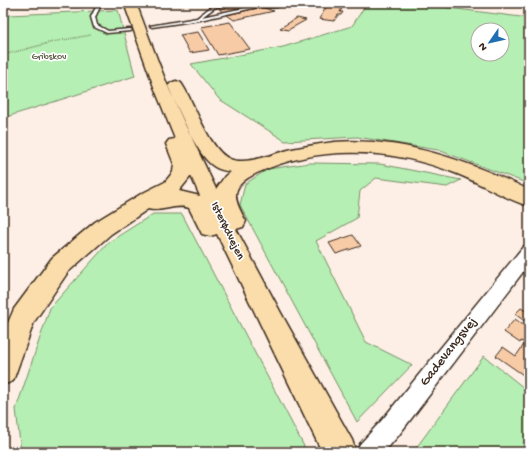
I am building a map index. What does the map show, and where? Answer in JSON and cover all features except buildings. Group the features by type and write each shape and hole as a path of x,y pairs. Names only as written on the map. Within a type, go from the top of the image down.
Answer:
{"highway":[{"name":"Isterødvejen","path":"130,3 175,119 202,178 267,313 340,452"},
{"path":"142,31 158,51 207,147 214,157 222,164 235,166 256,165 304,153 333,148 363,147 389,149 419,155 454,166 529,199"},
{"path":"3,371 23,317 60,265 103,228 172,187 179,179 183,172 183,164 174,142 175,119"},
{"path":"256,165 231,181 226,189 226,197 230,212 269,292 267,313"},
{"path":"132,210 175,198 185,198 197,203 237,280 267,313"}],"street":[{"name":"Gadevangsvej","path":"368,452 390,428 529,252"}],"lane":[{"path":"198,19 213,7 226,3"},
{"path":"99,5 94,17 95,26 107,32 142,31 258,6 276,6 292,3"},
{"path":"518,3 529,4"}],"path":[{"path":"3,55 57,41 107,32"}],"green space":[{"path":"367,3 409,3 529,18 529,184 438,150 357,137 285,141 219,99 191,64 283,47 352,26"},
{"name":"Gribskov","path":"118,10 135,76 3,118 3,13 9,15"},
{"path":"310,163 380,164 461,180 447,187 376,178 360,191 357,218 316,241 366,342 412,365 357,422 240,205 245,184 268,169"},
{"path":"153,214 182,214 307,452 21,452 16,409 50,308 109,242"},
{"path":"484,356 529,392 529,452 413,452"}]}
